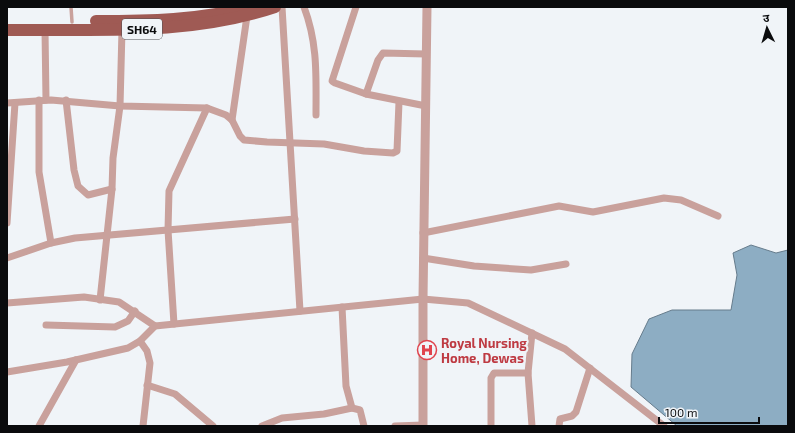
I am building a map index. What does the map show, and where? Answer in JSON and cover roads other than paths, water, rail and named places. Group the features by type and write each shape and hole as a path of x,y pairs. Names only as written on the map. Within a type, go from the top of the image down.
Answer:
{"main road":[{"name":"SH64","path":"7,22 72,22 182,18 248,12 275,7"},
{"name":"SH64","path":"7,30 122,30 184,27 213,23 248,12"}],"street":[{"path":"282,7 300,311"},
{"path":"304,7 315,42 316,115"},
{"path":"356,7 332,81 366,94 398,102 426,106"},
{"path":"397,426 423,426 423,233 427,7"},
{"path":"232,120 248,12"},
{"path":"45,30 39,172 51,243"},
{"path":"100,300 105,236 112,189 113,158 120,106 122,30"},
{"path":"366,94 378,60 383,53 426,54"},
{"path":"7,103 42,100 66,100 120,106 207,108 226,115 232,120 240,136 244,140 324,144 364,151 393,153 397,151 398,102"},
{"path":"66,100 71,146 78,186 88,195 112,189"},
{"path":"7,223 15,102"},
{"path":"174,324 168,230 169,192 207,108"},
{"path":"423,233 559,206 593,212 664,198 681,200 718,216"},
{"path":"7,258 51,243 75,238 295,220"},
{"path":"423,258 474,266 531,270 566,264"},
{"path":"7,303 84,297 119,302 155,326"},
{"path":"7,372 76,360 128,348 140,341 155,326 423,299 468,303 565,349 664,426"},
{"path":"342,307 346,386 352,408"},
{"path":"46,325 115,327 128,321 134,311"},
{"path":"532,333 528,373 532,426"},
{"path":"140,341 147,351 150,364 143,426"},
{"path":"39,426 76,360"},
{"path":"559,426 560,419 572,416 576,412 590,368"},
{"path":"491,426 491,378 494,373 528,373"},
{"path":"147,386 175,394 213,426"},
{"path":"262,426 282,418 324,414 352,408 360,410 364,426"}],"lane":[{"path":"71,7 72,22"}],"water":[{"path":"751,245 776,253 788,250 788,426 677,426 631,387 632,354 649,319 672,310 731,310 737,275 733,253"}],"place":[{"name":"Royal Nursing Home, Dewas","path":"427,350"}]}
